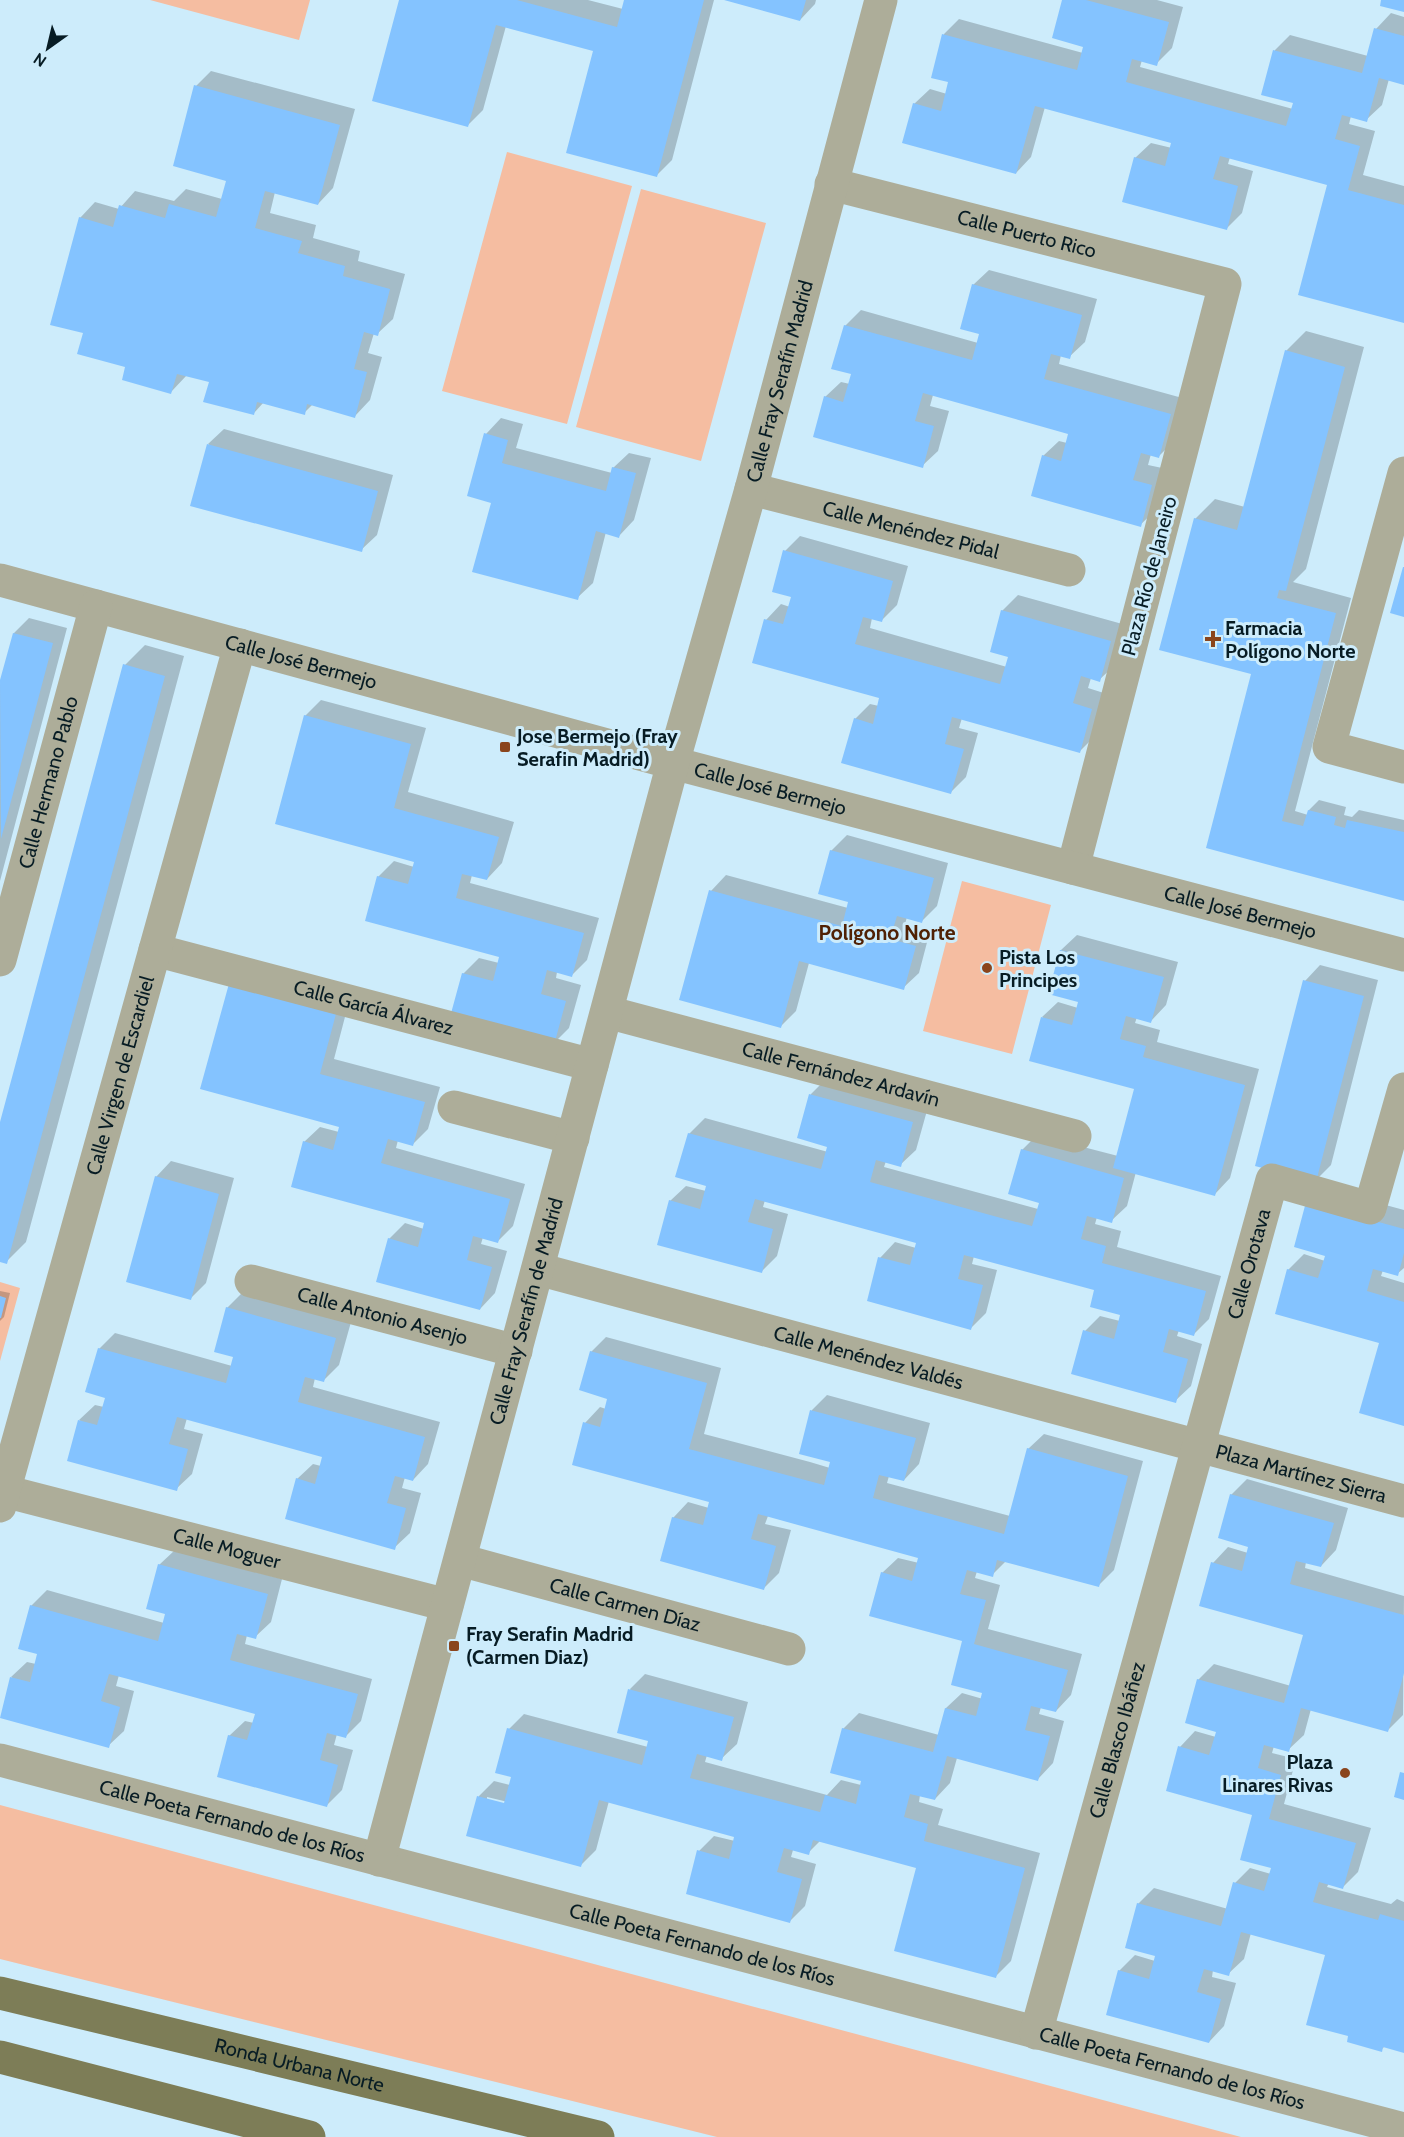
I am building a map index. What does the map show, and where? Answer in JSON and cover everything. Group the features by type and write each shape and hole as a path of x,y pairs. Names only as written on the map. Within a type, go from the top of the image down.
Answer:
{"main road":[{"name":"Ronda Urbana Norte","path":"0,1993 598,2137"},
{"path":"0,2057 309,2137"}],"street":[{"name":"Calle Fray Serafín Madrid","path":"673,763 751,489 881,0"},
{"name":"Calle Puerto Rico","path":"831,184 1225,284"},
{"name":"Plaza Río de Janeiro","path":"1073,868 1225,284"},
{"path":"1404,473 1329,747 1404,767"},
{"name":"Calle Menéndez Pidal","path":"751,489 1069,570"},
{"name":"Calle José Bermejo","path":"0,580 673,763 1404,955"},
{"name":"Calle Hermano Pablo","path":"0,960 96,606"},
{"name":"Calle Virgen de Escardiel","path":"2,1499 240,645"},
{"name":"Calle Fray Serafín de Madrid","path":"379,1860 673,763"},
{"name":"Calle García Álvarez","path":"155,950 592,1065"},
{"name":"Calle Fernández Ardavín","path":"607,1012 1075,1136"},
{"name":"Calle Orotava","path":"1199,1446 1272,1180 1370,1208 1404,1089"},
{"path":"454,1107 573,1138"},
{"name":"Calle Menéndez Valdés","path":"538,1269 1199,1446"},
{"name":"Calle Antonio Asenjo","path":"251,1281 516,1351"},
{"name":"Plaza Martínez Sierra","path":"1199,1446 1404,1501"},
{"name":"Calle Blasco Ibáñez","path":"1036,2033 1199,1446"},
{"name":"Calle Moguer","path":"2,1499 447,1605"},
{"name":"Calle Carmen Díaz","path":"460,1560 789,1649"},
{"name":"Calle Poeta Fernando de los Ríos","path":"0,1760 1404,2129"}],"shaded area":[{"path":"150,0 310,0 299,40"},
{"path":"507,152 632,186 567,424 442,391"},
{"path":"641,189 766,223 701,461 576,427"},
{"name":"Pista Los Principes","path":"962,881 1051,905 1012,1054 923,1031"},
{"path":"0,1282 20,1288 0,1361"},
{"path":"0,1805 1241,2137 717,2137 0,1959"}],"building":[{"path":"399,0 517,0 617,27 624,0 704,0 657,177 566,153 593,51 496,25 468,127 372,101"},
{"path":"724,0 806,0 800,21"},
{"path":"1062,0 1086,0 1169,22 1157,66 1132,59 1126,82 1286,126 1293,103 1261,95 1273,50 1362,73 1374,28 1404,36 1404,85 1379,78 1367,122 1342,115 1335,139 1360,146 1348,190 1404,205 1404,323 1298,295 1327,185 1220,156 1213,179 1238,186 1227,230 1122,202 1134,157 1165,166 1171,143 1035,106 1016,174 902,143 913,103 941,111 948,82 931,78 942,34 1077,70 1083,47 1052,38"},
{"path":"1381,0 1404,0 1404,12 1380,6"},
{"path":"194,85 340,125 318,205 265,191 255,228 302,241 298,253 345,266 343,276 390,289 378,336 364,332 354,369 367,372 355,418 307,404 305,415 257,402 254,415 203,402 209,382 177,374 171,394 122,380 125,367 77,354 83,333 50,325 79,217 113,227 119,205 165,218 169,204 216,217 226,181 173,166"},
{"path":"972,284 1082,315 1070,359 1051,354 1044,379 1171,414 1159,458 1141,453 1133,480 1152,485 1141,527 1031,496 1042,455 1061,461 1068,434 923,393 915,421 934,426 923,468 813,437 824,396 843,402 851,374 831,369 844,325 972,360 979,334 960,329"},
{"path":"1285,350 1345,367 1286,591 1279,590 1277,598 1336,613 1282,821 1303,826 1308,810 1336,817 1334,825 1345,828 1347,820 1404,832 1404,901 1206,848 1251,674 1159,650 1194,518 1237,530"},
{"path":"484,433 508,440 502,463 606,491 612,467 636,473 619,538 596,531 578,600 472,572 491,503 467,496"},
{"path":"207,444 378,491 362,552 190,506"},
{"path":"783,550 893,581 882,622 863,617 855,644 1000,684 1008,657 990,652 1001,610 1111,641 1100,682 1081,676 1073,703 1092,709 1080,753 952,717 945,744 964,749 951,794 841,763 854,718 873,724 879,698 752,663 764,619 783,624 791,597 772,592"},
{"path":"1404,567 1404,617 1390,613"},
{"path":"13,633 53,643 1,839 0,680"},
{"path":"123,664 165,676 7,1264 0,1262 0,1122"},
{"path":"304,715 411,744 394,808 499,837 487,880 462,874 456,898 584,933 572,977 547,970 541,994 566,1001 554,1045 450,1017 462,973 493,981 499,957 365,921 377,876 408,884 414,862 275,824"},
{"path":"830,850 934,878 922,923 897,916 890,939 916,946 904,990 799,961 781,1028 679,1000 709,890 842,926 848,902 818,894"},
{"path":"1060,950 1164,977 1151,1023 1126,1016 1120,1039 1146,1046 1143,1057 1245,1085 1215,1196 1113,1168 1134,1089 1029,1061 1041,1017 1072,1025 1078,1002 1048,994"},
{"path":"230,980 337,1010 320,1074 425,1102 413,1146 388,1139 381,1163 510,1199 498,1243 473,1236 467,1260 492,1267 480,1310 376,1282 388,1238 418,1247 424,1223 291,1187 303,1141 333,1150 339,1127 200,1089"},
{"path":"1303,980 1364,996 1316,1182 1255,1166"},
{"path":"809,1094 913,1122 901,1167 876,1160 870,1182 1001,1218 1032,1226 1039,1203 1008,1194 1021,1149 1124,1178 1112,1223 1087,1216 1081,1239 1106,1246 1102,1263 1206,1291 1194,1336 1169,1329 1163,1352 1188,1359 1176,1403 1071,1374 1083,1330 1114,1339 1120,1315 1090,1307 1094,1290 964,1255 958,1279 983,1285 971,1330 867,1301 878,1257 910,1265 916,1243 755,1199 748,1222 773,1229 762,1273 657,1245 669,1200 700,1209 706,1186 675,1177 688,1133 821,1169 827,1147 797,1138"},
{"path":"155,1176 219,1194 191,1300 126,1282"},
{"path":"1306,1202 1404,1229 1404,1253 1398,1276 1373,1269 1367,1291 1404,1302 1404,1426 1359,1413 1379,1343 1275,1314 1287,1269 1318,1278 1325,1256 1294,1247"},
{"path":"0,1296 6,1298 1,1318 0,1318"},
{"path":"226,1307 336,1338 324,1382 305,1377 298,1402 425,1437 413,1481 395,1476 387,1503 406,1508 395,1550 285,1519 296,1478 315,1484 322,1457 177,1417 169,1444 188,1449 177,1491 67,1461 78,1420 97,1425 105,1398 85,1392 98,1348 226,1383 233,1357 214,1352"},
{"path":"590,1351 707,1383 689,1449 824,1485 830,1462 799,1454 810,1410 916,1438 904,1481 879,1475 873,1498 1004,1534 1027,1448 1128,1476 1099,1587 997,1560 993,1577 967,1570 960,1594 986,1600 974,1644 1068,1670 1056,1712 1031,1706 1025,1730 1050,1736 1038,1781 947,1756 935,1800 910,1794 904,1817 928,1824 924,1841 1025,1868 996,1978 894,1951 916,1868 813,1840 809,1855 784,1848 777,1872 802,1879 790,1923 686,1894 697,1850 729,1859 734,1837 599,1800 581,1867 466,1836 477,1796 504,1803 511,1777 495,1773 507,1728 642,1765 648,1741 617,1733 628,1689 734,1717 722,1761 697,1754 690,1778 820,1812 825,1795 856,1804 861,1781 830,1773 842,1728 933,1752 945,1708 976,1716 982,1693 951,1685 962,1641 869,1616 881,1572 912,1581 918,1558 758,1514 751,1539 776,1546 764,1590 660,1561 672,1517 703,1525 709,1502 572,1465 583,1422 600,1427 607,1399 579,1390"},
{"path":"1230,1494 1334,1523 1321,1567 1296,1561 1290,1584 1404,1615 1404,1673 1388,1732 1301,1708 1289,1752 1264,1745 1258,1768 1281,1775 1269,1819 1356,1843 1343,1889 1319,1882 1313,1902 1378,1920 1380,1914 1404,1921 1404,2053 1383,2047 1382,2052 1347,2042 1348,2036 1306,2025 1325,1955 1241,1932 1229,1976 1204,1969 1197,1992 1221,1999 1209,2043 1106,2015 1118,1970 1149,1979 1155,1956 1125,1948 1137,1903 1221,1926 1233,1882 1264,1891 1271,1868 1240,1860 1252,1815 1166,1791 1178,1746 1209,1755 1216,1732 1185,1723 1197,1679 1284,1703 1303,1635 1199,1606 1211,1562 1242,1571 1248,1547 1218,1538"},
{"path":"158,1564 268,1594 256,1639 237,1634 230,1660 358,1694 346,1738 327,1733 320,1760 338,1765 327,1807 217,1777 228,1735 247,1740 255,1714 128,1679 109,1674 101,1701 120,1707 109,1748 0,1718 10,1677 30,1682 37,1654 18,1649 30,1605 158,1641 165,1614 146,1609"},
{"path":"1400,1772 1404,1773 1404,1800 1394,1797"}],"place":[{"name":"Farmacia Polígono Norte","path":"1213,639"},
{"name":"Jose Bermejo (Fray Serafin Madrid)","path":"505,747"},
{"name":"Pista Los Principes","path":"987,968"},
{"name":"Fray Serafin Madrid (Carmen Diaz)","path":"454,1646"},
{"name":"Plaza Linares Rivas","path":"1345,1773"}],"district":[{"name":"Polígono Norte","path":"887,933"}]}
